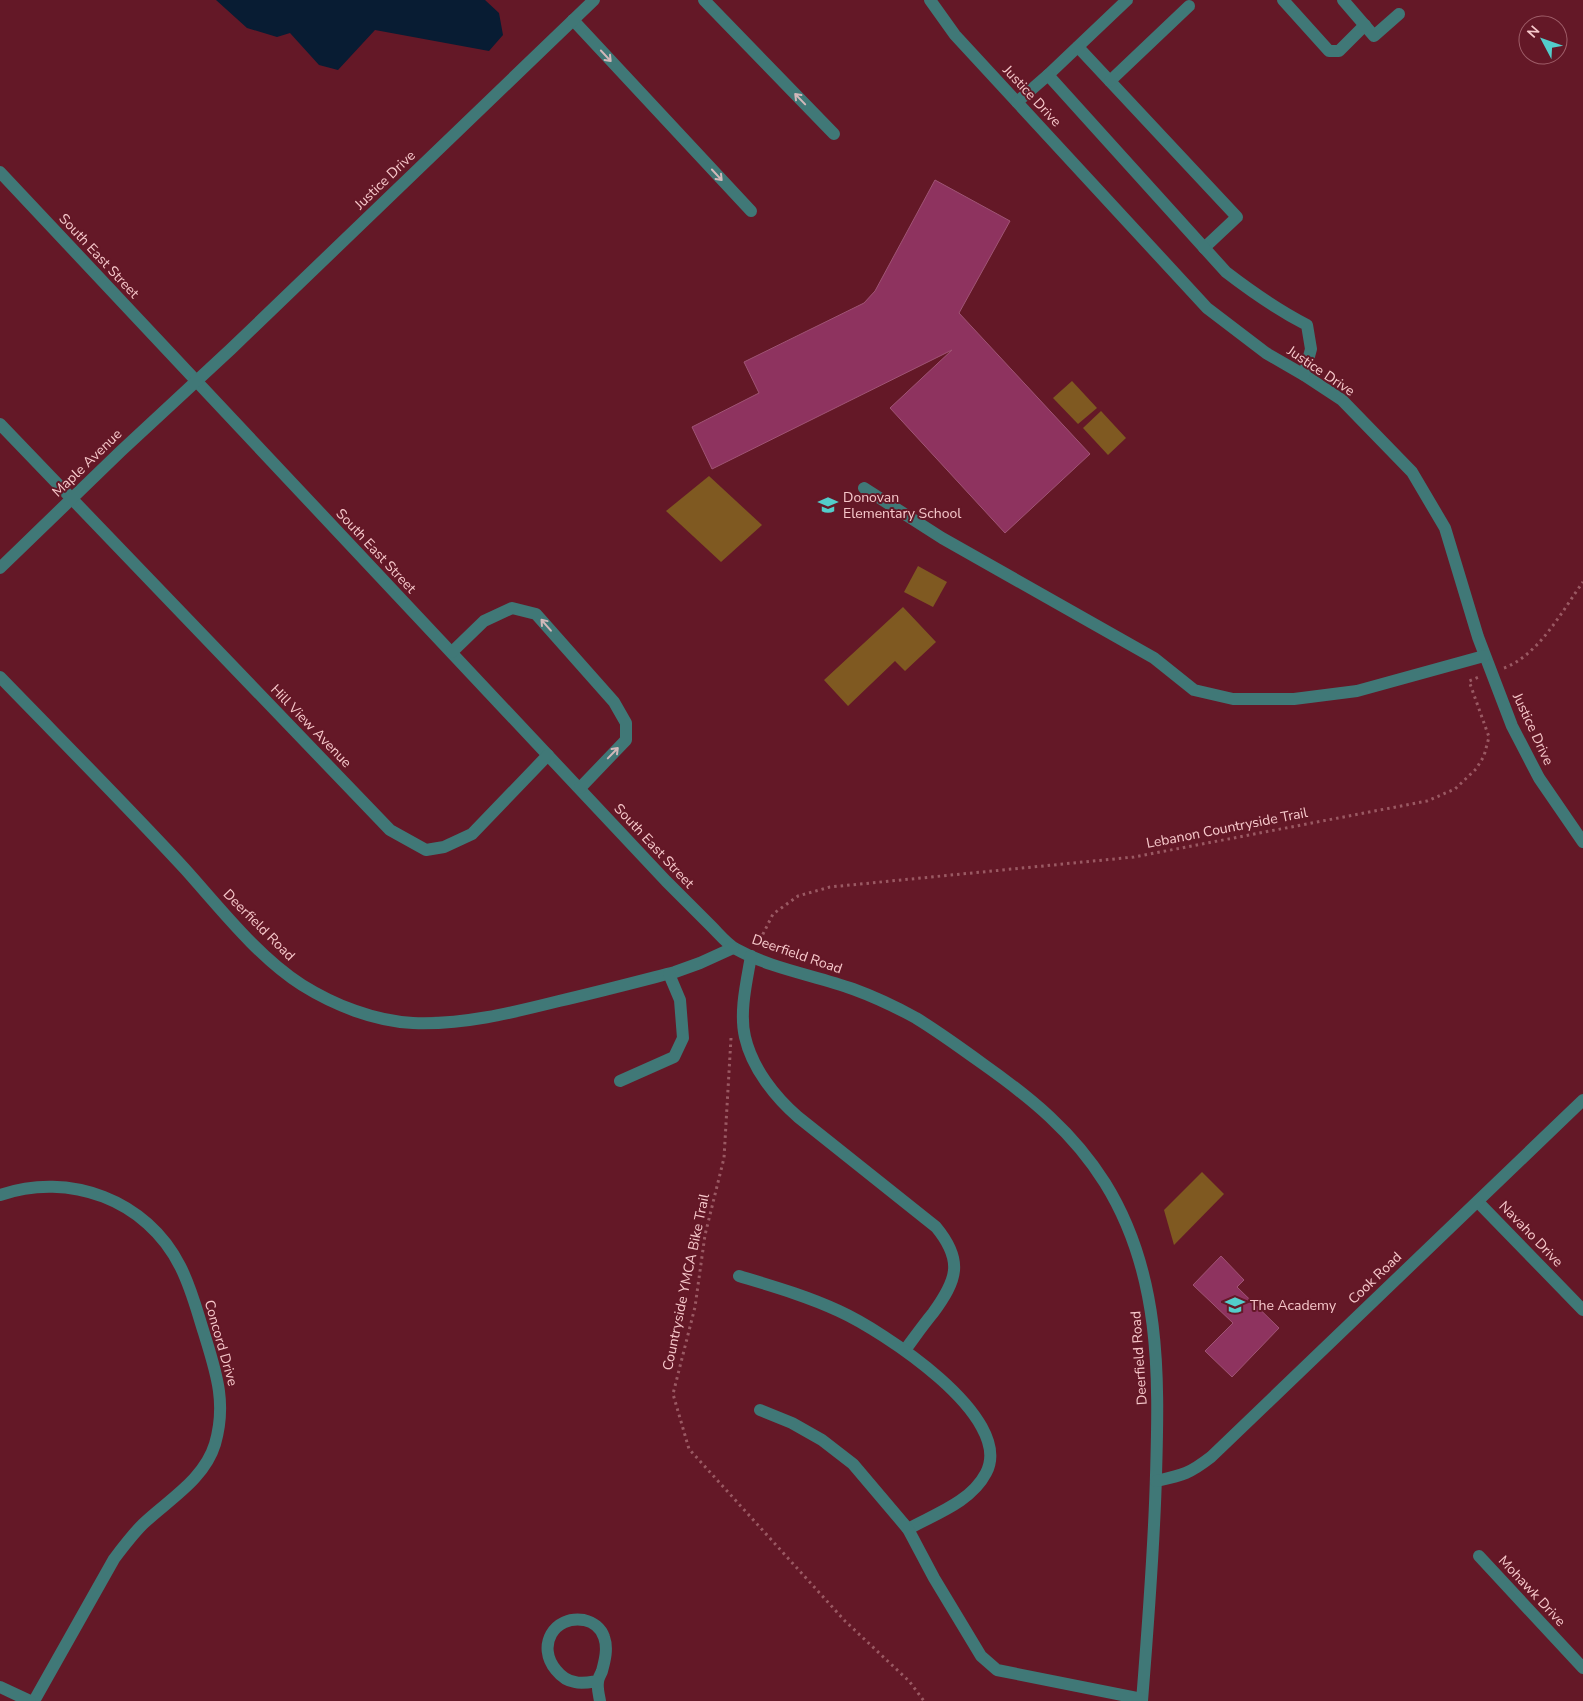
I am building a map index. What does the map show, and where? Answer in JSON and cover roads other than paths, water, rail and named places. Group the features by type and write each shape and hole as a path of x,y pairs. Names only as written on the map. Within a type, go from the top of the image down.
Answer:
{"street":[{"name":"Justice Drive","path":"196,381 594,0"},
{"path":"704,0 834,134"},
{"name":"Justice Drive","path":"930,0 956,35 1207,308 1266,354 1304,375 1342,400 1412,472 1445,528 1484,656 1512,726 1539,778 1583,842"},
{"path":"1017,102 1127,0"},
{"path":"1282,0 1330,52 1339,51 1365,25"},
{"path":"1344,0 1374,36 1399,14"},
{"path":"1110,81 1189,2"},
{"path":"573,20 751,211"},
{"path":"1078,47 1237,217 1204,248"},
{"path":"1048,75 1226,272 1251,292 1307,325 1311,349 1304,375"},
{"name":"South East Street","path":"0,172 666,881 733,948"},
{"name":"Maple Avenue","path":"0,568 196,381"},
{"name":"Hill View Avenue","path":"0,424 390,830 426,850 444,847 472,834 548,755"},
{"path":"864,488 942,538 1154,658 1194,690 1232,699 1294,699 1357,691 1484,656"},
{"path":"452,652 484,621 512,608 536,614 614,702 626,723 626,740 580,788"},
{"name":"Deerfield Road","path":"0,676 185,869 265,956 302,985 333,1002 389,1020 412,1023 447,1023 482,1019 669,974 700,964 733,948 773,964 852,988 885,1002 917,1019 958,1045 1025,1094 1052,1118 1077,1144 1105,1183 1122,1215 1136,1249 1146,1283 1153,1319 1158,1426 1150,1604 1142,1700"},
{"path":"752,956 744,996 745,1036 752,1056 780,1101 936,1227 947,1240 954,1257 954,1274 946,1294 905,1350"},
{"path":"620,1081 674,1056 683,1038 680,1000 669,974"},
{"name":"Cook Road","path":"1156,1481 1184,1475 1196,1469 1211,1457 1583,1100"},
{"name":"Concord Drive","path":"0,1195 26,1188 49,1186 73,1188 118,1202 147,1222 164,1241 180,1265 191,1292 220,1389 220,1424 209,1457 196,1476 144,1524 114,1559 34,1701"},
{"name":"Navaho Drive","path":"1478,1202 1583,1310"},
{"path":"739,1276 839,1311 873,1329 905,1350 944,1382 967,1407 986,1432 992,1453 987,1472 975,1489 960,1501 908,1529"},
{"path":"760,1410 822,1440 853,1464 908,1529 934,1578 981,1656 997,1670 1142,1700"},
{"name":"Mohawk Drive","path":"1479,1556 1583,1668"},
{"path":"598,1682 574,1682 561,1676 551,1664 547,1653 547,1641 562,1623 575,1619 586,1620 596,1626 603,1635 606,1646 605,1658 598,1682 600,1701"},
{"path":"0,1687 30,1701"}],"water":[{"path":"216,0 485,0 499,13 503,35 489,51 375,30 338,70 319,65 290,33 277,37 247,28"}],"place":[{"name":"Donovan Elementary School","path":"828,505"},
{"name":"The Academy","path":"1235,1305"}]}
